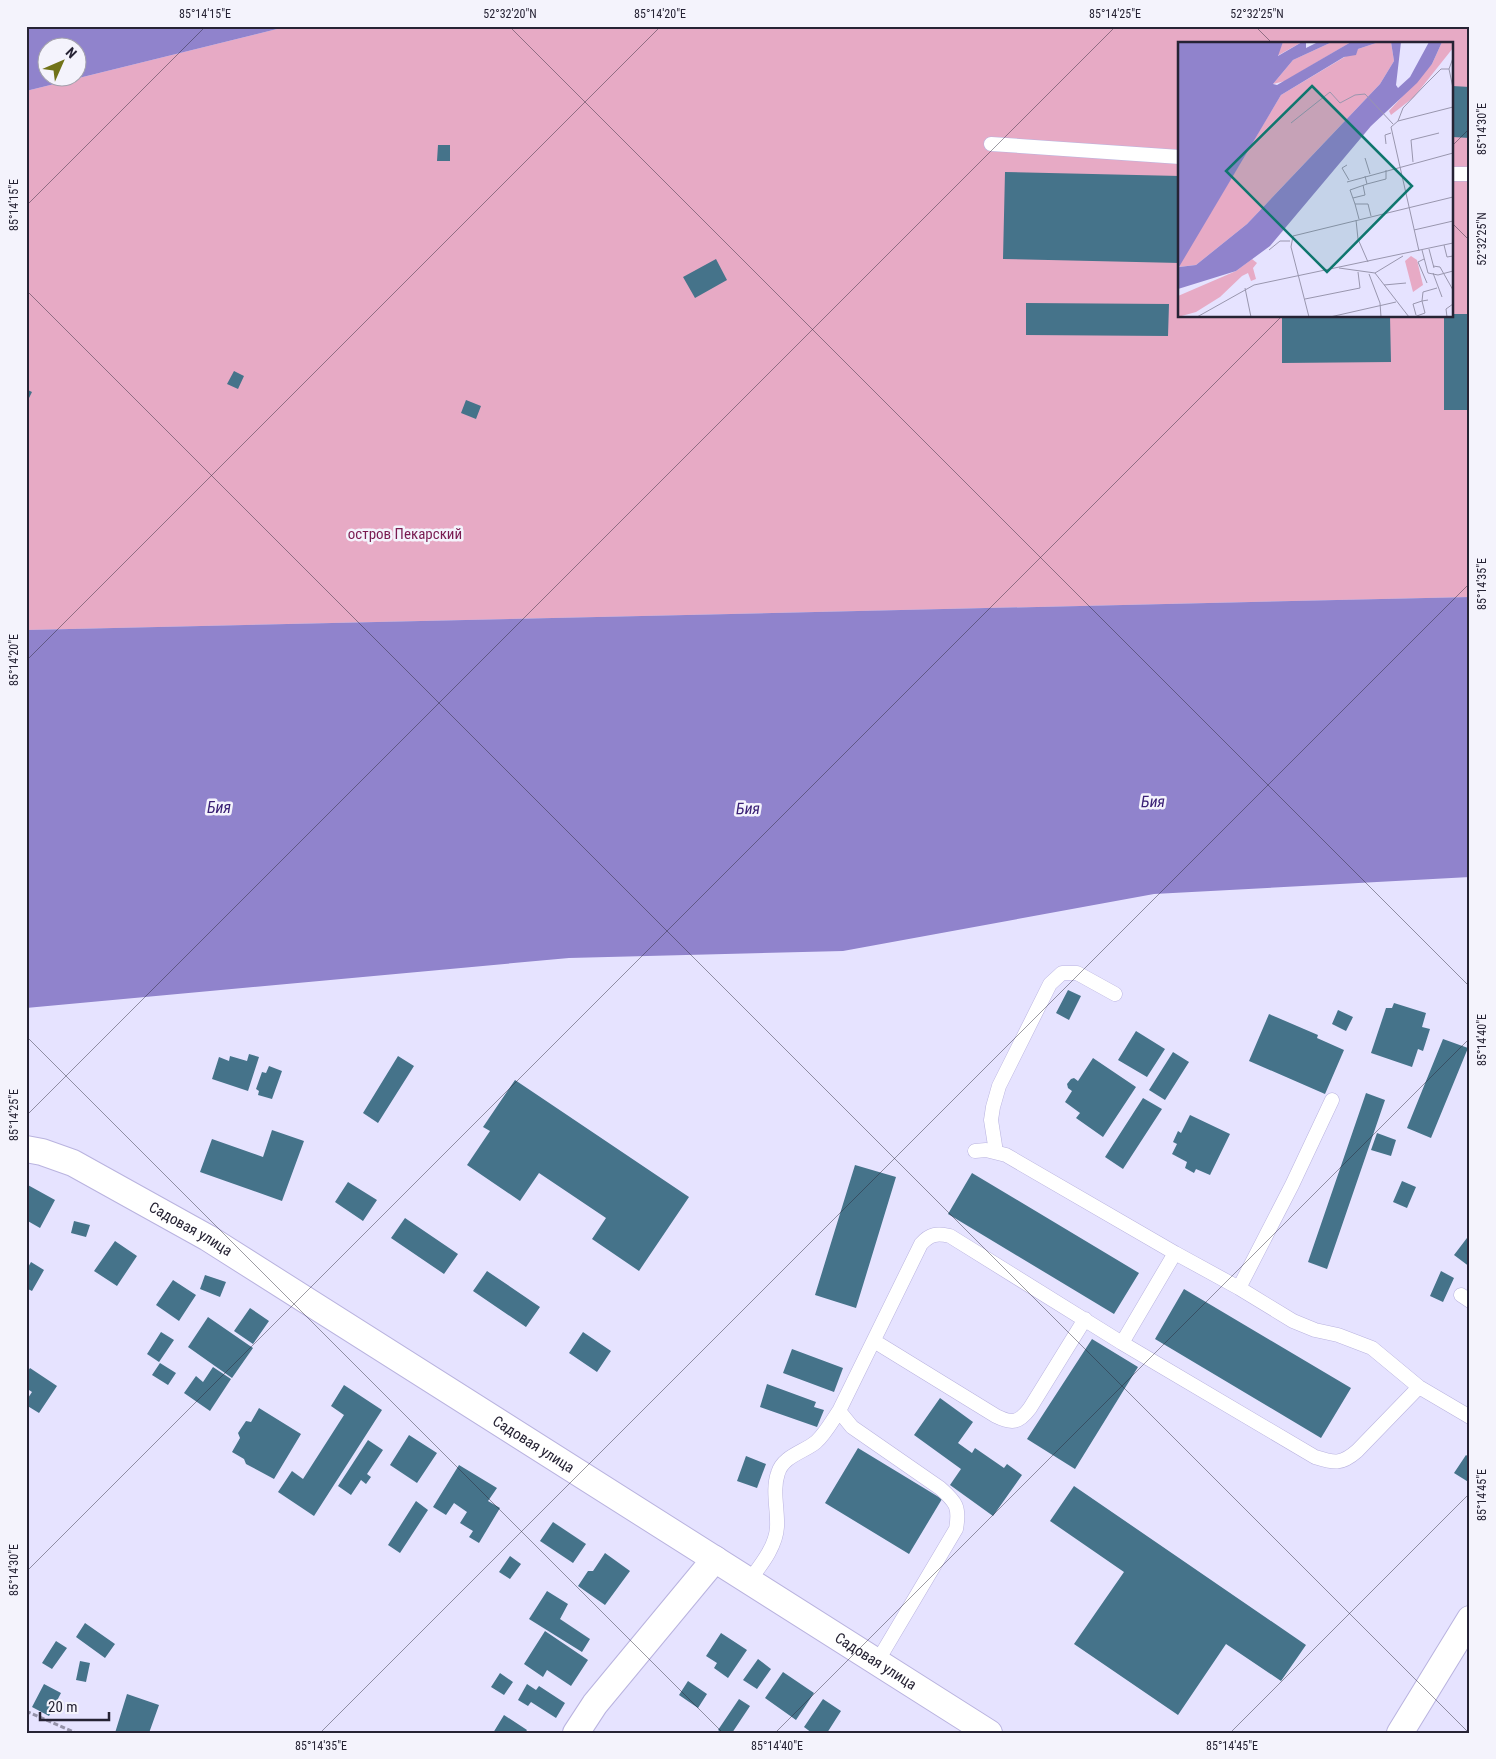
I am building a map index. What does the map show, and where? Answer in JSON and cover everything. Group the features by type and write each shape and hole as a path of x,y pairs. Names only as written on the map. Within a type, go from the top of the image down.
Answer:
{"street":[{"name":"Садовая улица","path":"26,1149 42,1152 73,1163 208,1238 988,1733"},
{"path":"576,1733 595,1704 715,1559"},
{"path":"1400,1733 1470,1619"}],"lane":[{"path":"991,144 1178,157"},
{"path":"1454,174 1470,174"},
{"path":"996,1152 991,1120 992,1107 999,1086 1050,984 1062,973 1077,973 1115,994"},
{"path":"1240,1288 1332,1100"},
{"path":"975,1151 996,1152 1006,1155 1175,1253 1240,1288 1293,1321 1372,1348 1420,1387 1470,1417"},
{"path":"749,1581 770,1549 777,1528 778,1473 782,1466 790,1459 815,1442 839,1411 920,1244 934,1234 950,1236 1122,1343 1315,1457 1327,1461 1338,1462 1349,1458 1420,1387"},
{"path":"1122,1343 1175,1253"},
{"path":"874,1341 996,1416 1006,1421 1015,1422 1024,1417 1085,1319"},
{"path":"839,1411 852,1427 952,1498 958,1511 956,1529 877,1662"}],"path":[{"path":"26,1711 76,1733"}],"green space":[{"name":"остров Пекарский","path":"289,26 1470,26 1470,597 26,630 26,91 38,88 88,88 88,76"}],"water":[{"path":"26,26 289,26 88,76 88,38 38,38 38,88 26,91"},
{"name":"Бия","path":"1470,597 1470,877 1154,894 843,951 569,958 26,1008 26,630"}],"building":[{"path":"1454,86 1470,87 1470,138 1454,137"},
{"path":"438,145 450,145 450,161 437,161"},
{"path":"1005,172 1178,176 1178,263 1003,259"},
{"path":"716,259 727,280 695,298 683,277"},
{"path":"1026,303 1169,304 1168,336 1026,335"},
{"path":"1454,314 1470,314 1470,410 1444,410 1444,318 1454,318"},
{"path":"1282,318 1390,318 1391,362 1282,363"},
{"path":"234,371 244,376 238,389 227,384"},
{"path":"26,389 32,392 26,404"},
{"path":"466,400 481,406 476,419 461,413"},
{"path":"1068,990 1081,996 1069,1020 1056,1013"},
{"path":"1394,1003 1426,1013 1422,1027 1430,1029 1423,1051 1418,1049 1412,1067 1371,1053 1386,1008 1392,1008"},
{"path":"1338,1010 1353,1017 1346,1031 1332,1024"},
{"path":"1269,1014 1318,1035 1317,1038 1344,1050 1325,1094 1249,1061"},
{"path":"1136,1031 1165,1049 1147,1077 1118,1060"},
{"path":"1443,1039 1468,1048 1431,1138 1407,1128"},
{"path":"1173,1052 1189,1062 1165,1100 1149,1090"},
{"path":"249,1054 259,1057 248,1091 212,1079 219,1057 229,1061 230,1056 247,1061"},
{"path":"398,1056 414,1066 378,1123 363,1113"},
{"path":"1093,1058 1136,1087 1103,1137 1076,1118 1080,1113 1065,1102 1072,1091 1068,1088 1067,1084 1074,1078 1078,1081"},
{"path":"269,1066 282,1071 272,1099 258,1095 259,1091 256,1089 262,1072 266,1073"},
{"path":"515,1080 689,1197 639,1271 592,1239 606,1218 539,1173 520,1201 467,1165 490,1131 483,1127"},
{"path":"1366,1093 1385,1100 1327,1269 1308,1262"},
{"path":"1143,1098 1162,1109 1123,1169 1105,1157"},
{"path":"1190,1115 1230,1134 1210,1175 1196,1169 1194,1173 1185,1168 1187,1162 1172,1154 1177,1144 1173,1142 1178,1131 1181,1133"},
{"path":"272,1130 304,1141 282,1201 200,1172 212,1139 263,1157"},
{"path":"1377,1133 1396,1140 1391,1156 1371,1150"},
{"path":"855,1165 896,1177 856,1308 815,1295"},
{"path":"972,1173 1139,1273 1114,1314 948,1214"},
{"path":"1402,1181 1416,1187 1407,1208 1393,1202"},
{"path":"348,1182 377,1200 363,1221 335,1202"},
{"path":"26,1184 55,1200 40,1228 26,1220"},
{"path":"405,1218 458,1254 444,1274 391,1238"},
{"path":"74,1221 90,1225 86,1237 71,1233"},
{"path":"1470,1234 1470,1267 1454,1255"},
{"path":"115,1241 137,1256 117,1286 94,1271"},
{"path":"31,1262 44,1270 32,1291 26,1288 26,1271"},
{"path":"487,1271 540,1307 526,1327 473,1291"},
{"path":"1441,1271 1454,1278 1443,1302 1430,1296"},
{"path":"205,1275 226,1282 220,1297 200,1289"},
{"path":"173,1280 196,1295 179,1321 156,1305"},
{"path":"1184,1289 1351,1388 1321,1438 1155,1339"},
{"path":"250,1308 269,1321 253,1344 234,1331"},
{"path":"208,1317 253,1348 232,1378 188,1347"},
{"path":"161,1332 174,1340 159,1362 147,1354"},
{"path":"583,1332 611,1351 597,1372 569,1353"},
{"path":"1092,1339 1138,1367 1075,1469 1027,1439"},
{"path":"792,1349 843,1368 834,1392 783,1373"},
{"path":"160,1363 176,1373 168,1385 152,1375"},
{"path":"213,1367 231,1379 210,1411 184,1393 196,1376 203,1382"},
{"path":"30,1368 57,1386 39,1413 26,1405 26,1401 32,1392 26,1388 26,1374"},
{"path":"767,1384 816,1402 814,1407 824,1410 817,1427 760,1407"},
{"path":"344,1385 382,1410 314,1516 278,1492 292,1471 303,1479 344,1415 331,1406"},
{"path":"940,1398 973,1422 958,1443 972,1453 975,1448 1004,1468 1007,1464 1022,1475 993,1516 950,1485 961,1469 914,1435"},
{"path":"259,1408 301,1434 274,1479 246,1464 244,1459 232,1452 240,1438 238,1433 246,1421 251,1422"},
{"path":"409,1435 437,1453 417,1483 390,1465"},
{"path":"368,1440 383,1450 367,1474 371,1477 366,1484 361,1480 351,1495 338,1486"},
{"path":"858,1448 942,1499 909,1554 825,1503"},
{"path":"1466,1455 1470,1458 1470,1483 1454,1473"},
{"path":"746,1456 766,1464 757,1488 737,1481"},
{"path":"459,1465 497,1488 488,1501 500,1508 479,1543 469,1537 473,1531 460,1523 467,1512 454,1503 446,1515 433,1507"},
{"path":"1074,1486 1306,1645 1281,1681 1226,1644 1178,1715 1074,1644 1124,1572 1050,1521"},
{"path":"416,1501 428,1510 400,1553 388,1545"},
{"path":"553,1522 586,1544 573,1563 540,1541"},
{"path":"605,1553 630,1571 605,1605 578,1586 588,1571 593,1571"},
{"path":"510,1556 521,1564 510,1579 499,1572"},
{"path":"547,1591 568,1604 560,1619 590,1639 582,1652 529,1619"},
{"path":"85,1623 115,1644 105,1658 76,1637"},
{"path":"545,1631 588,1660 571,1686 547,1670 543,1677 524,1664"},
{"path":"721,1633 747,1650 728,1678 714,1668 717,1663 706,1656"},
{"path":"56,1641 67,1648 52,1669 42,1663"},
{"path":"758,1659 771,1669 757,1689 743,1680"},
{"path":"80,1661 90,1663 86,1682 76,1680"},
{"path":"783,1672 814,1693 796,1720 765,1698"},
{"path":"500,1673 513,1682 504,1695 491,1687"},
{"path":"688,1681 707,1694 698,1708 679,1695"},
{"path":"44,1684 61,1693 49,1716 32,1707"},
{"path":"527,1684 536,1690 539,1686 565,1703 556,1718 531,1702 528,1706 518,1700"},
{"path":"127,1694 159,1705 149,1733 115,1733"},
{"path":"739,1699 750,1706 732,1733 722,1733 718,1730"},
{"path":"823,1699 841,1711 827,1733 812,1733 804,1727"},
{"path":"504,1715 527,1730 525,1733 493,1733"}]}
